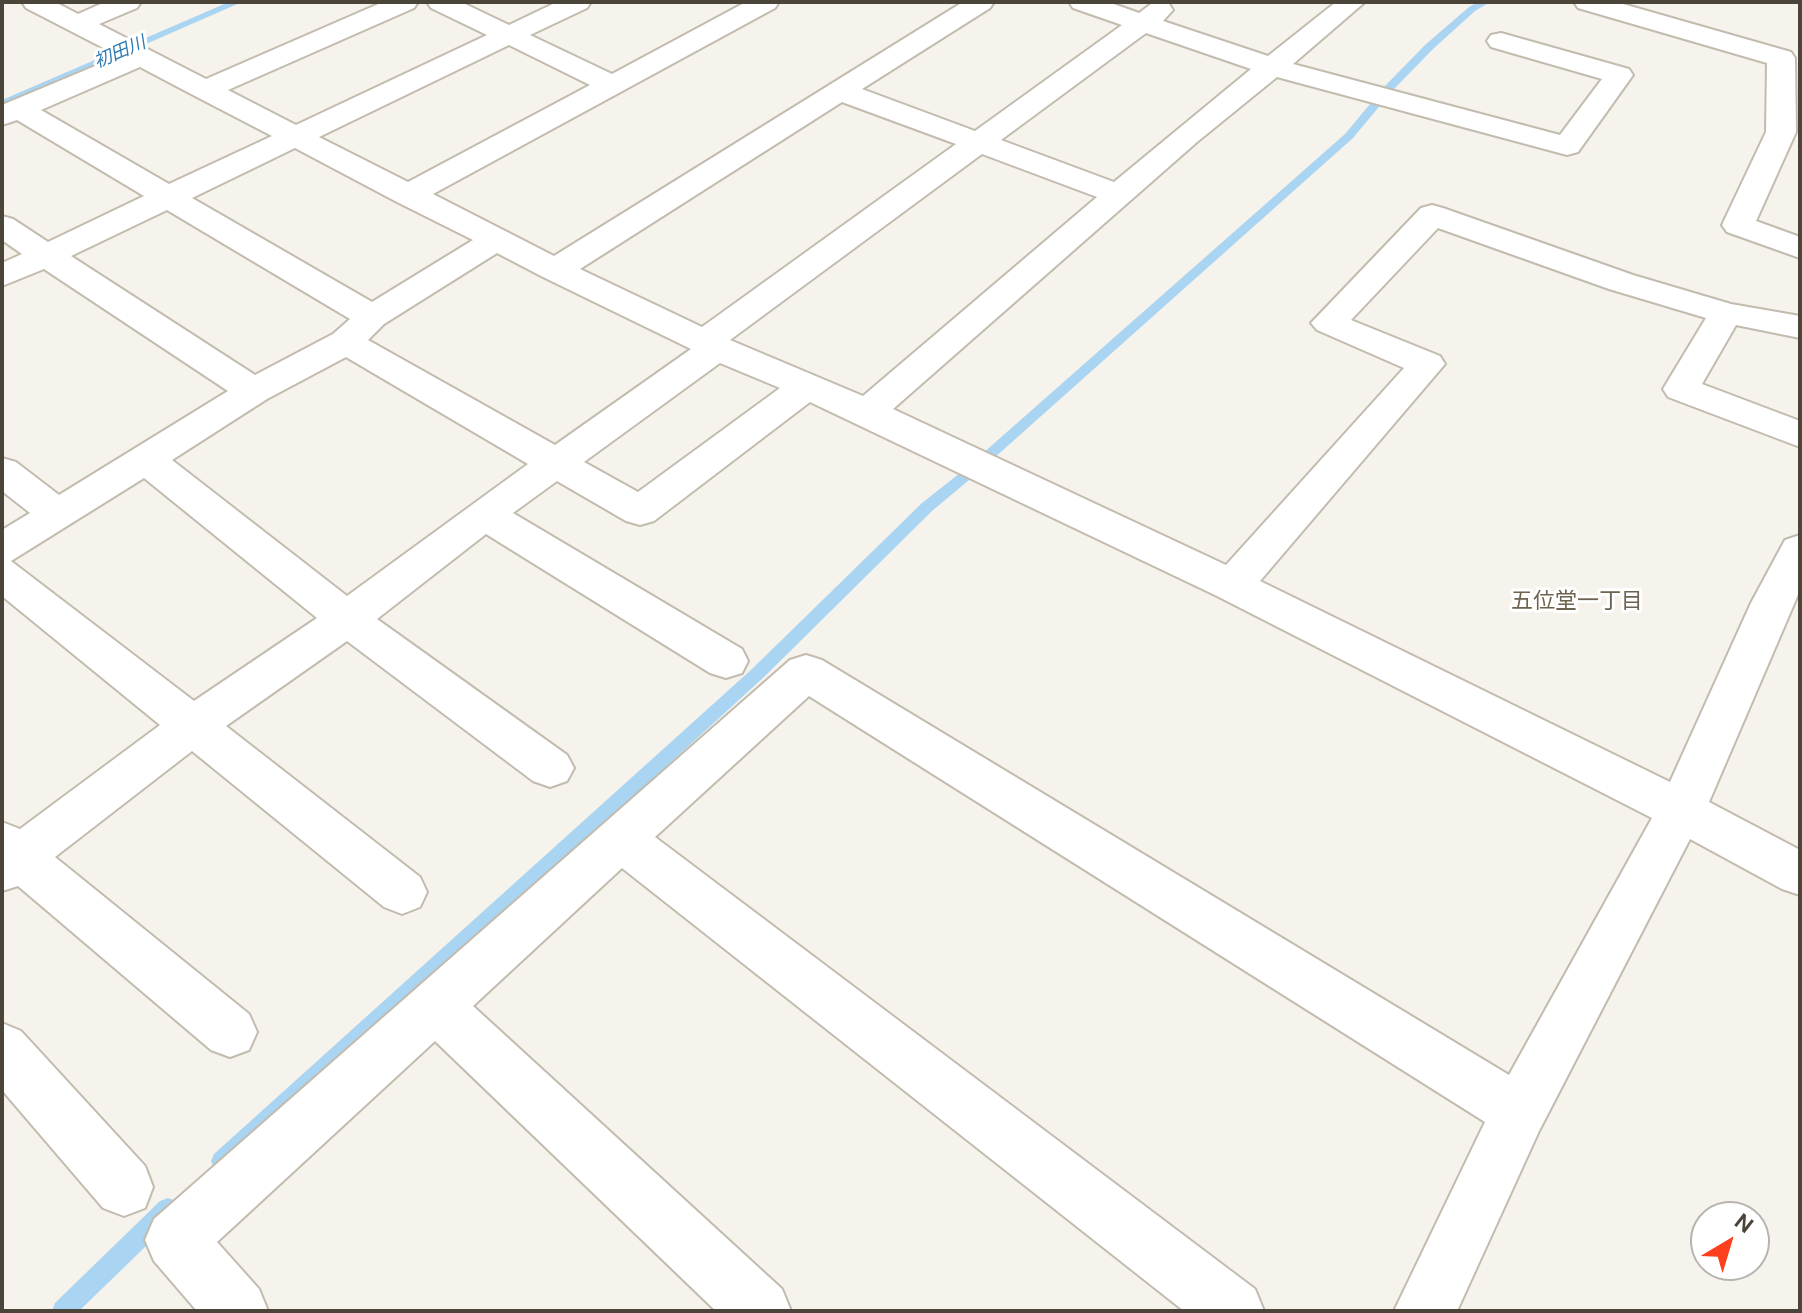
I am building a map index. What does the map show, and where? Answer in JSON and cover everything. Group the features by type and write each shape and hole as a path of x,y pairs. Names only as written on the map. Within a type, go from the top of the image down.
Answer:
{"street":[{"path":"35,2 555,270 711,344 867,412 1232,585 1681,810 1800,874"},
{"path":"76,24 128,2"},
{"path":"205,90 405,2"},
{"path":"440,2 613,85"},
{"path":"2,276 578,2"},
{"path":"408,195 766,2"},
{"path":"555,270 981,2"},
{"path":"1082,2 1272,67 1567,146 1619,75 1501,41"},
{"path":"230,1032 8,857 347,619 484,514 557,464 977,142 1171,2"},
{"path":"867,412 1186,136 1352,2"},
{"path":"1587,2 1781,58 1781,132 1738,225 1800,248"},
{"path":"10,112 140,57"},
{"path":"842,92 1121,195"},
{"path":"10,112 168,198 557,464 640,511 806,387"},
{"path":"1232,585 1427,364 1329,323 1432,215 1621,282 1726,313 1800,327"},
{"path":"2,226 254,391"},
{"path":"2,549 254,391 359,330 496,240"},
{"path":"1726,313 1681,389 1800,435"},
{"path":"146,460 347,619 550,768"},
{"path":"2,471 58,514"},
{"path":"484,514 726,661"},
{"path":"1425,1311 1519,1112 1681,810 1772,603 1800,550"},
{"path":"2,573 402,892"},
{"path":"237,1311 175,1240 806,672 1519,1112"},
{"path":"621,839 1233,1311"},
{"path":"435,1006 760,1311"},
{"path":"2,1049 124,1187"}],"waterway":[{"name":"初田川","path":"2,104 237,2"},
{"path":"221,1161 758,673 927,507 1349,136 1429,47 1472,9 1485,2"},
{"path":"63,1311 168,1209"}],"district":[{"name":"五位堂一丁目","path":"1577,602"}]}
